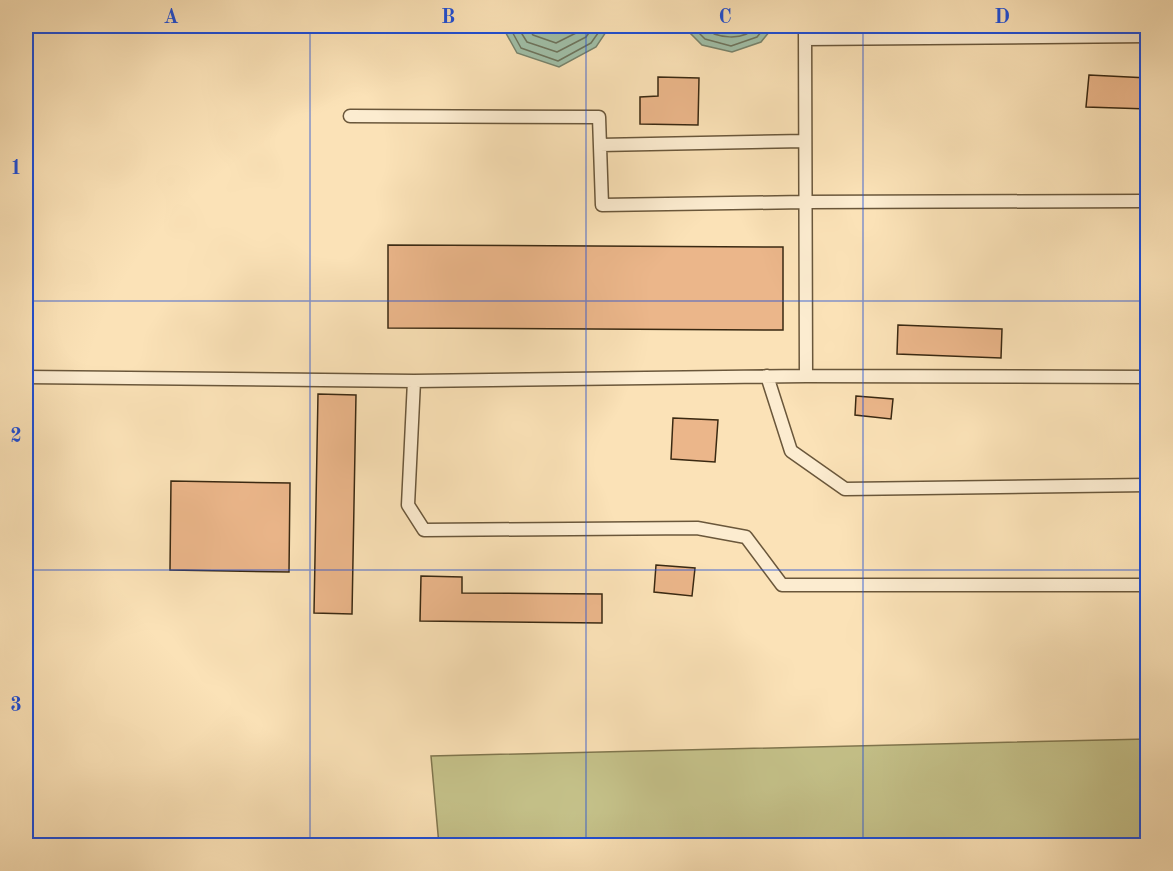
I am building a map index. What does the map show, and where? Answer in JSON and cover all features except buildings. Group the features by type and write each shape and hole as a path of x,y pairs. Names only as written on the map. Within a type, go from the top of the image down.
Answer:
{"lane":[{"path":"805,26 806,376"},
{"path":"805,39 1148,36"},
{"path":"350,116 599,117 602,205 1145,201"},
{"path":"600,145 805,141"},
{"path":"767,376 790,451 845,489 1148,485"},
{"path":"32,377 414,381 767,376 1148,376"},
{"path":"414,381 408,505 424,530 697,528 746,537 782,585 1148,585"}],"shaded area":[{"path":"1147,739 1147,846 439,845 431,756"}],"water":[{"path":"502,26 610,26 596,47 559,67 517,53"},
{"path":"683,26 774,26 761,42 732,52 702,45"}]}
